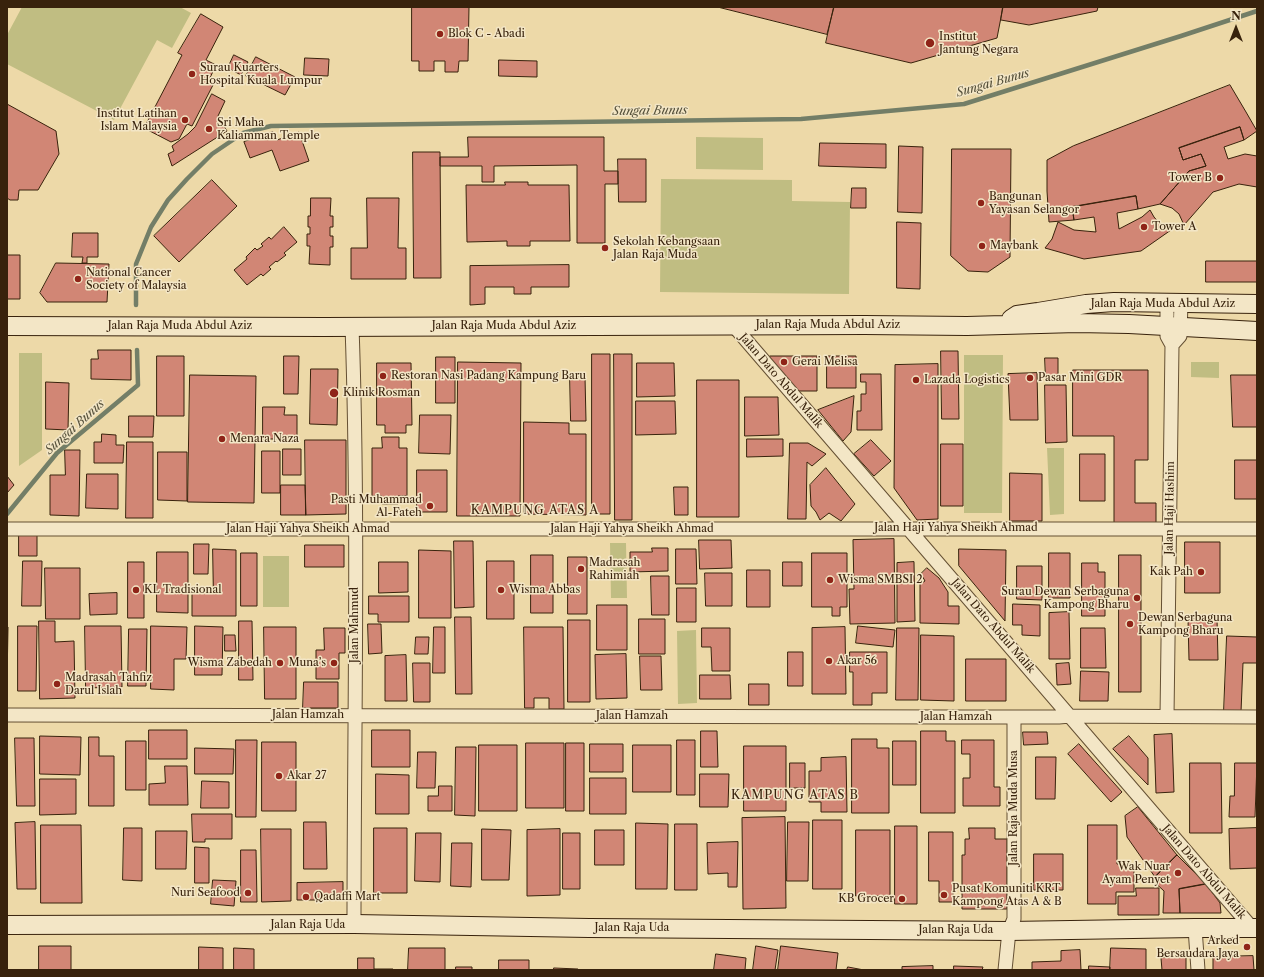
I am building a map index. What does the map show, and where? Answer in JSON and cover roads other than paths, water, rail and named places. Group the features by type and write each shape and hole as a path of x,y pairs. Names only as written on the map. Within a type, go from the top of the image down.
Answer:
{"main road":[{"name":"Jalan Raja Muda Abdul Aziz","path":"1001,326 1017,315 1079,305 1114,302 1257,304"},
{"name":"Jalan Raja Muda Abdul Aziz","path":"7,326 1001,326 1077,323 1129,324 1257,331"},
{"name":"Jalan Raja Uda","path":"7,925 354,924 583,928 1009,931 1255,928"}],"street":[{"name":"Jalan Haji Hashim","path":"1167,716 1172,345 1167,336 1173,326 1174,302"},
{"name":"Jalan Dato Abdul Malik","path":"733,325 1255,928"},
{"name":"Jalan Mahmud","path":"352,326 356,529 354,924"},
{"name":"Jalan Haji Yahya Sheikh Ahmad","path":"7,529 1257,529"},
{"name":"Jalan Hamzah","path":"7,715 1257,717"},
{"name":"Jalan Raja Muda Musa","path":"1005,970 1009,931 1014,919 1014,717"},
{"path":"1195,928 1198,970"}],"waterway":[{"name":"Sungai Bunus","path":"136,305 136,264 151,227 168,200 187,179 212,154 243,133 271,126 801,119 964,104 1257,11"},
{"name":"Sungai Bunus","path":"7,514 57,453 138,385 137,350"}],"place":[{"name":"Blok C - Abadi","path":"440,34"},
{"name":"Institut Jantung Negara","path":"930,43"},
{"name":"Surau Kuarters Hospital Kuala Lumpur","path":"192,74"},
{"name":"Institut Latihan Islam Malaysia","path":"185,120"},
{"name":"Sri Maha Kaliamman Temple","path":"209,129"},
{"name":"Tower B","path":"1220,178"},
{"name":"Bangunan Yayasan Selangor","path":"981,203"},
{"name":"Tower A","path":"1144,227"},
{"name":"Maybank","path":"982,246"},
{"name":"Sekolah Kebangsaan Jalan Raja Muda","path":"605,248"},
{"name":"National Cancer Society of Malaysia","path":"78,279"},
{"name":"Gerai Melisa","path":"784,362"},
{"name":"Restoran Nasi Padang Kampung Baru","path":"383,376"},
{"name":"Pasar Mini GDR","path":"1030,378"},
{"name":"Lazada Logistics","path":"916,380"},
{"name":"Klinik Rosman","path":"334,393"},
{"name":"Menara Naza","path":"222,439"},
{"name":"Pasti Muhammad Al-Fateh","path":"430,506"},
{"name":"Madrasah Rahimiah","path":"581,569"},
{"name":"Kak Pah","path":"1201,572"},
{"name":"Wisma SMBSI 2","path":"830,580"},
{"name":"KL Tradisional","path":"136,590"},
{"name":"Wisma Abbas","path":"501,590"},
{"name":"Surau Dewan Serbaguna Kampong Bharu","path":"1137,598"},
{"name":"Dewan Serbaguna Kampong Bharu","path":"1130,624"},
{"name":"Akar 56","path":"829,661"},
{"name":"Wisma Zabedah","path":"280,663"},
{"name":"Muna’s","path":"334,663"},
{"name":"Madrasah Tahfiz Darul Islah","path":"57,684"},
{"name":"Akar 27","path":"279,776"},
{"name":"Wak Nuar Ayam Penyet","path":"1178,873"},
{"name":"Nuri Seafood","path":"248,893"},
{"name":"Pusat Komuniti KRT Kampong Atas A & B","path":"944,895"},
{"name":"Qadaffi Mart","path":"306,897"},
{"name":"KB Grocer","path":"902,899"},
{"name":"Arked Bersaudara Jaya","path":"1247,947"}],"district":[{"name":"KAMPUNG ATAS A","path":"535,511"},
{"name":"KAMPUNG ATAS B","path":"795,796"}]}
